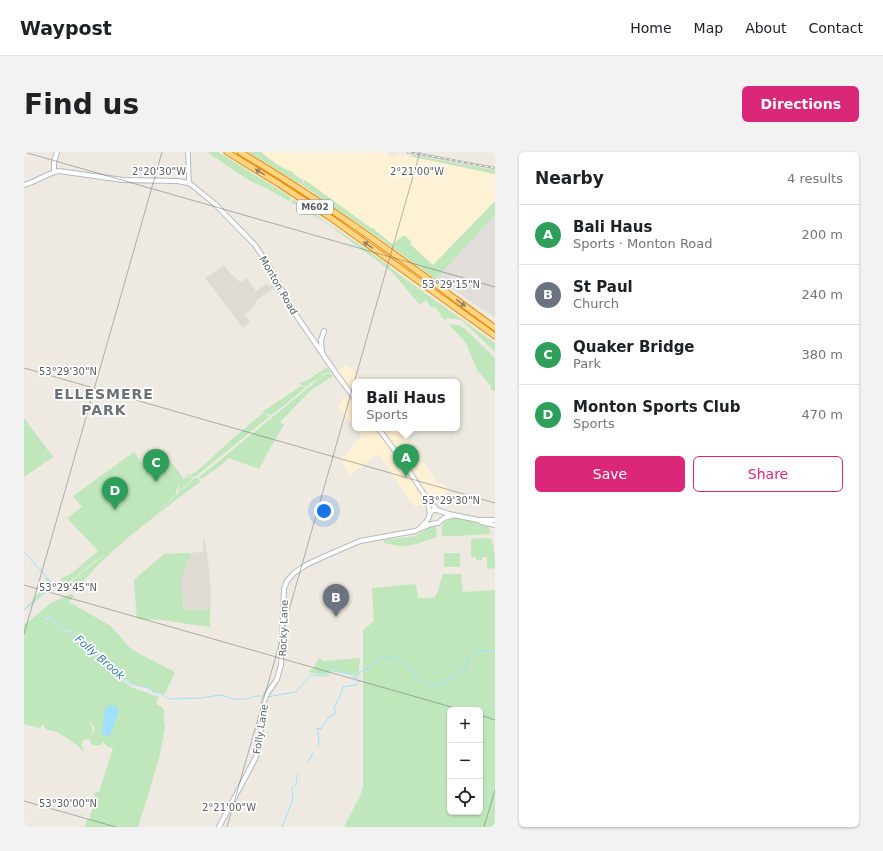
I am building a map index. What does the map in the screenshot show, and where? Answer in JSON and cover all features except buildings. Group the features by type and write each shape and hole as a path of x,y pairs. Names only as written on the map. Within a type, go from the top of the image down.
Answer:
{"highway":[{"name":"M602","path":"227,152 328,216 495,336"},
{"name":"M602","path":"240,152 331,210 495,328"}],"main road":[{"path":"54,172 54,162 57,152"},
{"path":"24,185 54,172 123,180 177,181 189,183"},
{"name":"Monton Road","path":"189,183 215,204 255,245 267,263 294,312 352,395"},
{"path":"323,355 321,340 324,331"},
{"path":"380,431 404,463 427,499 443,514 443,519"},
{"path":"427,499 431,521 434,523 438,523 443,519 454,515"},
{"path":"420,529 433,510 439,510 495,525 495,519 478,520"},
{"name":"Rocky Lane","path":"267,694 277,679 281,665 285,586 290,577 303,567 360,541 406,533 434,523"},
{"name":"Folly Lane","path":"219,827 256,757 259,745 263,704 267,694"}],"street":[{"path":"188,152 189,183"}],"shaded area":[{"path":"261,152 387,152 390,158 398,154 495,174 495,201 433,265 403,236 394,245 373,228 295,173 288,171"},
{"path":"495,216 495,318 437,278"},
{"path":"224,265 240,282 247,278 256,291 266,284 270,286 277,282 279,285 257,300 252,309 245,314 250,322 243,328 205,278"},
{"path":"346,365 349,368 350,367 360,379 352,379 352,390 338,371"},
{"path":"352,390 352,424 337,406"},
{"path":"358,431 402,431 438,484 442,482 448,491 435,502 426,502 415,507 378,454 349,475 341,459 362,436"},
{"path":"203,539 205,539 209,569 211,596 210,627 162,620 137,619 134,580 164,554 203,552"}],"green space":[{"path":"207,152 218,152 291,197 289,201 250,181"},
{"path":"248,152 261,152 276,164 293,172 293,174 303,181 301,185"},
{"path":"412,155 495,170 495,174 409,156"},
{"path":"305,180 373,228 393,245 404,235 412,242 410,244 433,265 495,201 495,216 437,278 439,280 438,281 381,239 302,185"},
{"path":"293,199 380,259 397,273 495,343 495,352 461,320 448,318 445,320 435,307 431,307 426,300 420,305 392,272 325,222 291,202"},
{"path":"451,324 464,328 495,358 495,391 491,390 491,386 477,370 466,343 449,325"},
{"path":"327,367 331,373 324,373 320,378 306,387 299,384 308,380"},
{"path":"325,374 332,374 333,376 310,391 280,422 284,425 259,469 229,458 203,478 198,478"},
{"path":"301,386 305,388 272,415 264,414 262,412"},
{"path":"262,414 270,416 195,477 186,475 191,475 196,472"},
{"path":"24,418 53,457 24,477"},
{"path":"134,452 150,474 169,460 183,477 183,480 186,476 194,478 177,493 180,484 176,490 176,494 154,515 195,478 199,479 200,482 123,542 89,574 74,592 68,586 103,555 67,585 60,579 72,573 98,551 67,518 82,507 73,496"},
{"path":"452,518 488,526 491,534 442,536 441,529 443,523"},
{"path":"431,525 435,525 436,527 437,537 407,546 384,543 384,540 415,536"},
{"path":"471,539 492,539 495,568 487,569 487,557 482,557 482,560 476,560 476,557 471,557"},
{"path":"191,553 181,577 183,609 210,609 210,627 162,620 137,619 134,580 164,554"},
{"path":"444,553 460,553 460,567 444,567"},
{"path":"443,574 461,574 463,592 495,590 495,827 344,827 363,787 363,630 374,621 372,588 416,584 418,598 435,597"},
{"path":"47,577 52,582 52,586 25,609 38,594"},
{"path":"71,594 74,596 69,602 111,626 129,647 175,672 165,694 131,683 117,673 102,656 99,649 97,651 75,634 60,628 53,617 50,616 43,621 52,618 59,629 75,635 96,652 97,655 98,653 116,676 131,687 159,697 156,704 164,710 165,727 160,755 138,827 85,827 87,819 89,820 90,817 95,792 99,792 113,748 106,746 103,742 101,745 93,745 90,743 91,740 88,739 94,731 94,727 90,722 93,732 87,740 84,739 81,746 84,748 83,751 69,739 55,731 46,729 44,725 39,728 24,724 24,625 51,603"},
{"path":"319,658 324,661 360,658 359,671 356,677 351,674 333,670 324,675 308,672 313,669"}],"water":[{"path":"110,705 116,706 119,710 111,734 108,737 102,734 102,731 105,708"}],"waterway":[{"name":"Folly Brook","path":"24,552 53,584 53,587 24,610"},
{"name":"Folly Brook","path":"42,618 45,621 49,619 50,616 53,617 53,620 59,628 68,630 98,652 117,674 131,684 148,688 169,699 201,698 220,695 234,699 245,699 261,696"},
{"name":"Folly Brook","path":"268,697 296,692 311,675 323,676 328,675 333,671 350,674 354,678 358,677 359,673 382,657 402,660 411,668 413,675 418,680 428,685 440,685 466,670 467,661 475,653 481,650 490,652 495,651"},
{"path":"318,746 319,740 317,728 321,729 329,717 335,714 336,711 334,710 343,687 356,685 359,681 358,678"},
{"path":"308,762 313,753"},
{"path":"282,827 293,799 292,788 297,784 296,778 298,774"}],"railway":[{"path":"408,152 495,168"}],"place":[{"name":"Bali Haus","path":"406,477"},
{"name":"Quaker Bridge","path":"156,482"},
{"name":"Monton Sports Club","path":"115,510"},
{"name":"St Paul","path":"336,617"}],"district":[{"name":"ELLESMERE PARK","path":"104,402"}]}
